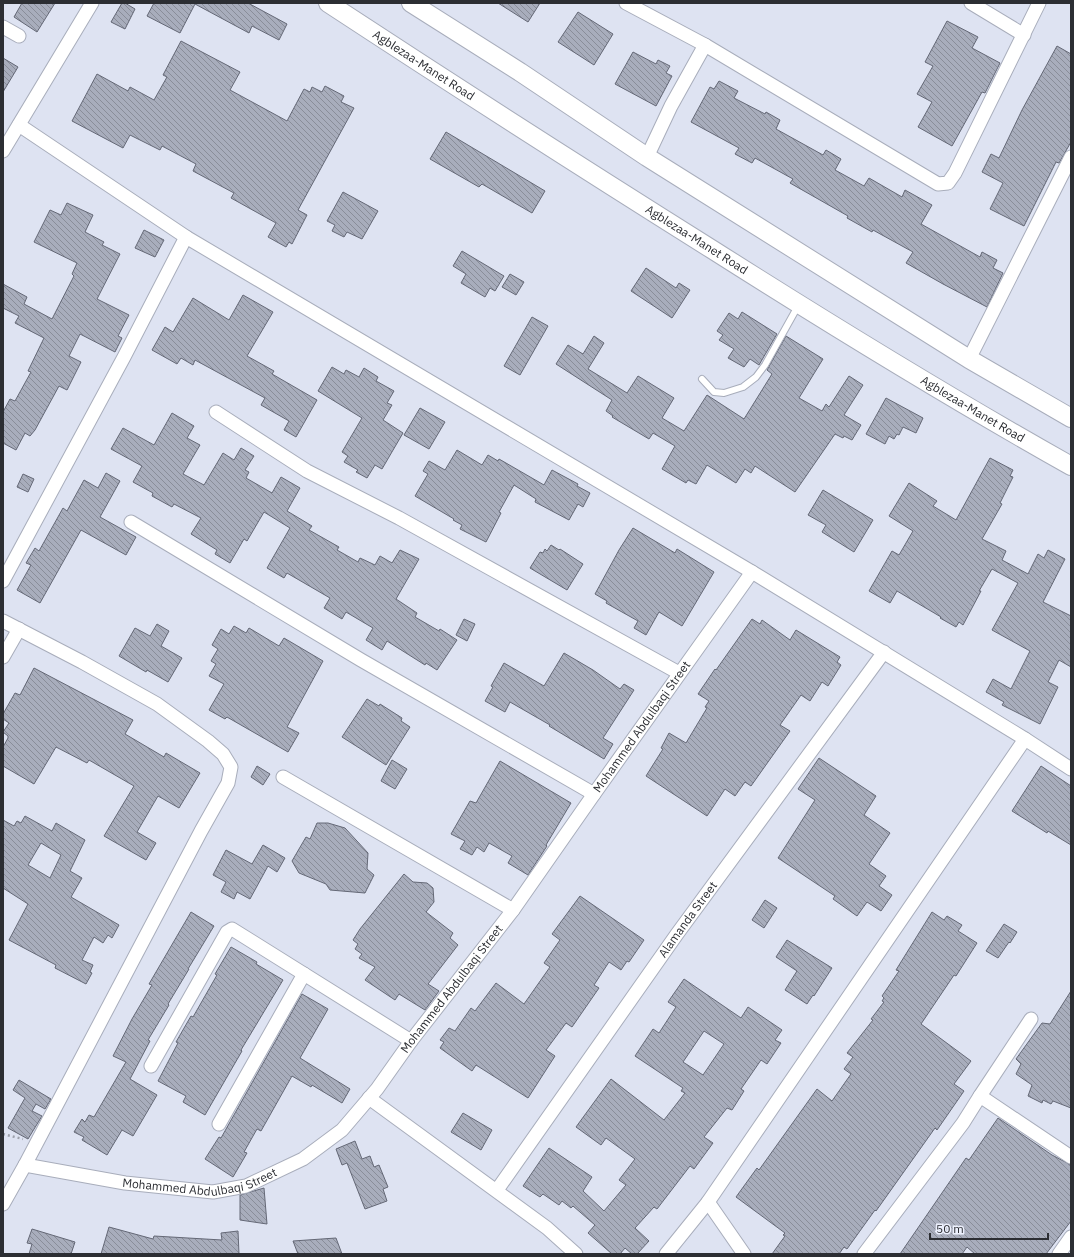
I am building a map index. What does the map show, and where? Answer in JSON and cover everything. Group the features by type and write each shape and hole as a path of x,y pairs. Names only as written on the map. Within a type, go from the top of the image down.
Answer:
{"main road":[{"name":"Agblezaa-Manet Road","path":"328,3 491,110 799,304 977,413 1071,466"},
{"path":"412,3 520,72 646,156 969,359 1071,418"}],"street":[{"path":"3,151 92,3"},
{"path":"971,3 1024,35"},
{"path":"633,5 705,45 938,184 948,183 955,173 1024,35 1038,3"},
{"path":"3,27 19,36"},
{"path":"646,156 671,106 705,45"},
{"path":"19,125 186,237 752,572 1025,739 1071,769"},
{"path":"969,359 1071,157"},
{"path":"3,580 124,357 186,237"},
{"path":"216,412 307,471 400,518 679,673"},
{"path":"131,522 361,660 594,794"},
{"name":"Mohammed Abdulbaqi Street","path":"25,1165 125,1184 213,1192 246,1186 303,1159 342,1130 369,1098 513,910 679,673 752,572"},
{"path":"3,621 82,662 157,704 208,741 223,754 231,767 228,783 200,831 25,1165 3,1204"},
{"path":"3,657 19,629"},
{"name":"Alamanda Street","path":"497,1190 677,934 884,652"},
{"path":"666,1254 708,1202 1025,739"},
{"path":"283,777 513,910"},
{"path":"151,1066 226,932 232,929 412,1041"},
{"path":"219,1124 304,974"},
{"path":"864,1254 963,1123 1031,1018"},
{"path":"980,1096 1071,1157"},
{"path":"369,1098 497,1190 547,1228 576,1254"},
{"path":"708,1202 744,1254"},
{"path":"1059,1254 1071,1237"}],"lane":[{"path":"702,379 714,392 724,393 743,387 756,377 765,365 799,304"}],"path":[{"path":"3,1134 36,1143"}],"building":[{"path":"22,3 55,3 37,32 14,17"},
{"path":"122,3 125,3 135,9 125,29 111,22"},
{"path":"154,3 248,3 287,24 279,40 252,26 249,33 195,4 180,33 147,16"},
{"path":"498,3 540,3 528,22"},
{"path":"578,12 613,34 594,65 558,42"},
{"path":"947,21 978,37 972,48 1000,63 985,93 982,92 952,146 918,127 932,102 917,94 933,66 925,62"},
{"path":"181,41 240,72 230,90 287,121 304,89 310,92 312,87 322,92 325,86 344,96 341,102 354,108 298,210 307,215 292,244 289,242 286,247 268,237 276,223 231,198 234,193 193,171 196,164 162,146 160,150 130,135 123,148 72,121 97,74 128,91 130,87 154,100 167,77 163,75"},
{"path":"1057,46 1071,54 1071,142 1059,163 1056,162 1024,226 990,209 1003,183 982,172 991,154 999,158 1022,110"},
{"path":"633,52 656,64 658,60 670,66 666,73 672,76 656,106 615,84"},
{"path":"3,58 18,67 3,92"},
{"path":"719,81 738,91 734,98 780,120 776,129 823,155 826,150 841,159 835,170 864,186 869,178 902,197 905,190 932,205 921,224 980,257 982,252 997,260 993,268 1003,273 987,307 906,263 913,252 873,230 872,232 847,218 848,216 790,183 793,179 755,158 752,163 735,154 739,148 691,122 710,87 714,89"},
{"path":"446,132 545,191 532,213 482,184 479,187 430,159"},
{"path":"343,192 378,211 362,239 347,232 344,237 332,231 335,225 327,221"},
{"path":"67,203 93,215 85,232 104,242 102,245 120,254 97,299 129,315 118,336 122,338 115,352 80,334 69,356 81,362 67,390 59,386 35,430 30,436 25,433 16,450 3,443 3,412 10,399 15,401 31,372 28,371 44,338 15,323 19,316 3,308 3,284 27,297 24,304 52,319 74,276 72,274 77,263 34,242 50,210 61,215"},
{"path":"144,230 164,240 155,257 135,248"},
{"path":"462,251 504,276 495,291 490,288 485,297 461,283 466,274 453,266"},
{"path":"646,268 676,288 679,283 690,290 672,318 631,291"},
{"path":"510,274 524,282 516,295 502,287"},
{"path":"243,295 273,312 247,356 274,371 272,374 317,400 296,437 284,430 289,421 261,405 265,398 195,360 193,365 181,358 177,364 152,350 165,327 173,332 193,298 229,320"},
{"path":"742,312 777,334 759,365 750,359 744,367 728,358 734,349 719,340 723,335 717,331 729,313 738,319"},
{"path":"532,317 548,326 520,375 504,366"},
{"path":"594,336 604,343 588,369 627,393 638,376 674,398 662,418 684,431 707,395 744,419 772,374 767,370 786,336 823,359 799,398 822,411 826,404 829,407 849,376 863,385 844,415 861,425 852,440 835,434 795,492 755,466 751,473 745,469 736,483 707,465 696,484 688,480 686,483 662,469 675,446 653,433 649,439 612,417 613,416 606,411 612,400 556,364 568,345 583,354"},
{"path":"332,367 344,374 346,370 359,377 364,368 378,377 376,381 394,391 387,403 392,405 383,420 403,433 382,469 375,465 367,478 356,472 358,470 344,462 348,456 342,452 362,418 318,391"},
{"path":"886,398 923,418 916,433 903,427 899,435 897,434 894,439 889,436 885,444 866,434"},
{"path":"420,408 445,422 429,449 404,435"},
{"path":"172,413 194,426 187,438 200,445 183,474 204,485 223,453 234,460 241,448 254,456 245,470 249,472 246,478 272,493 281,477 300,488 287,511 312,526 309,530 339,547 337,550 358,562 360,558 375,565 380,556 392,563 400,550 419,559 396,599 417,613 415,617 439,631 440,629 457,640 437,670 426,663 425,665 387,641 382,650 366,640 373,628 346,612 342,619 324,608 330,598 287,573 284,578 267,568 290,528 264,512 247,541 244,539 230,563 215,554 217,550 191,534 201,518 174,504 172,507 152,496 153,493 133,482 142,466 111,449 123,428 154,445"},
{"path":"457,450 482,465 488,455 498,461 499,459 544,485 552,470 578,484 577,486 590,493 583,507 578,504 569,520 535,502 536,499 514,485 499,512 501,513 486,542 460,529 462,525 453,520 454,519 415,496 428,474 423,471 429,461 445,470"},
{"path":"990,458 1013,470 1010,476 1013,477 1000,503 1002,504 982,539 1006,551 1002,560 1028,574 1038,554 1044,558 1048,550 1065,559 1043,602 1071,616 1071,667 1059,660 1048,682 1058,687 1040,724 1002,705 1004,702 986,692 993,679 1011,689 1030,651 992,630 1018,583 992,569 979,591 981,591 963,625 959,622 956,627 897,591 890,603 869,591 892,551 899,555 913,531 889,516 909,483 937,501 933,506 956,520"},
{"path":"106,473 120,481 100,517 136,537 126,555 81,530 40,603 17,590 31,565 26,563 35,548 39,551 63,508 67,511 84,480 98,488"},
{"path":"23,474 34,479 28,492 17,487"},
{"path":"823,490 873,520 854,552 822,532 826,525 808,515"},
{"path":"633,528 675,553 677,549 714,572 682,626 659,612 646,635 634,628 638,621 606,603 607,601 595,594"},
{"path":"551,545 583,564 567,590 530,568 540,552 543,553 545,549 547,551"},
{"path":"464,619 475,624 467,641 456,635"},
{"path":"752,619 760,624 762,620 790,640 796,630 840,657 837,662 841,665 828,686 822,682 810,701 801,695 780,725 790,731 751,786 745,782 735,796 725,789 707,816 646,776 663,749 661,748 669,733 686,743 707,708 705,707 709,701 698,694"},
{"path":"157,624 169,631 161,646 182,658 168,682 147,670 146,672 119,656 135,628 150,636"},
{"path":"234,626 246,633 249,628 279,646 284,638 323,661 287,727 299,733 288,752 227,717 225,719 209,710 224,684 209,676 216,664 211,661 218,649 212,645 221,629 229,634"},
{"path":"564,653 593,670 620,689 624,684 634,690 603,738 613,744 604,759 510,702 505,712 485,701 493,687 491,686 504,663 544,686"},
{"path":"34,668 133,720 125,734 164,757 166,753 200,773 179,808 158,796 137,832 156,843 146,860 104,836 134,786 89,760 87,763 56,747 34,784 3,766 3,747 8,736 3,732 9,723 3,719 3,714 15,693 20,695"},
{"path":"367,699 379,706 380,704 402,718 401,721 410,727 386,765 342,737"},
{"path":"819,758 876,796 864,815 890,833 869,864 886,876 879,886 892,895 881,911 867,902 857,916 833,899 835,896 778,858 815,800 798,789"},
{"path":"392,760 407,769 395,789 381,781"},
{"path":"500,761 571,803 546,845 547,846 528,875 508,863 512,856 489,843 484,852 477,847 472,855 460,849 465,841 451,834 470,801 476,803"},
{"path":"257,766 270,774 263,785 251,777"},
{"path":"1041,766 1071,786 1071,845 1048,831 1047,833 1012,811"},
{"path":"25,816 52,831 56,823 85,840 70,871 82,878 71,897 119,925 112,938 108,935 103,943 94,937 82,960 93,965 90,972 92,973 86,984 55,968 56,965 9,940 28,904 3,888 3,820 14,826 17,821 21,823","holes":["41,843 61,855 50,878 28,865"]},
{"path":"317,823 328,823 345,828 368,853 367,869 374,875 365,893 330,890 326,884 299,873 292,861 306,837 310,839"},
{"path":"263,845 285,858 277,872 268,866 250,899 237,892 234,899 221,892 226,882 213,875 226,850 252,864"},
{"path":"404,874 413,882 427,883 433,888 434,902 426,912 453,933 450,938 458,945 428,984 439,991 425,1010 399,994 395,1000 365,980 375,967 359,958 362,954 355,949 358,944 353,940"},
{"path":"580,896 644,940 629,962 627,961 621,970 609,962 594,985 599,988 572,1027 566,1023 546,1050 555,1056 528,1098 476,1065 472,1071 440,1048 444,1042 440,1040 449,1028 455,1031 471,1008 475,1011 496,983 524,1004 550,967 544,963 560,940 552,934"},
{"path":"765,900 777,908 764,928 752,920"},
{"path":"191,912 214,926 148,1040 150,1041 130,1079 157,1095 133,1136 122,1130 107,1155 82,1140 84,1137 74,1132 82,1119 85,1122 89,1115 94,1117 126,1062 113,1056 152,985 149,984"},
{"path":"932,912 944,920 947,916 962,925 958,931 977,943 956,976 954,975 921,1024 971,1061 954,1084 964,1091 937,1130 935,1128 847,1249 844,1247 839,1254 772,1254 785,1236 783,1235 785,1233 736,1197 757,1168 759,1170 817,1089 832,1101 851,1074 844,1069 853,1057 847,1053 873,1020 871,1019 884,1002 882,1001 884,998 882,996 899,971 896,970"},
{"path":"1004,924 1017,932 998,958 986,951"},
{"path":"787,940 832,968 807,1004 785,990 797,971 776,957"},
{"path":"231,947 257,962 256,964 283,980 241,1050 242,1051 205,1115 183,1102 186,1096 158,1081 178,1043 176,1042 191,1016 193,1017"},
{"path":"684,979 741,1018 748,1007 782,1030 775,1040 781,1043 767,1064 761,1060 741,1089 744,1091 732,1110 727,1108 704,1137 713,1143 694,1169 690,1166 657,1209 654,1207 635,1228 649,1241 637,1254 632,1254 625,1248 620,1254 612,1254 588,1233 595,1225 573,1206 571,1208 562,1201 559,1205 543,1194 540,1197 523,1186 549,1148 592,1177 583,1191 604,1211 626,1185 619,1180 635,1159 606,1138 601,1145 576,1127 611,1079 664,1120 685,1093 681,1091 683,1088 635,1056 653,1029 659,1033 676,1007 668,1002","holes":["704,1031 724,1044 703,1075 683,1062"]},
{"path":"1071,991 1071,1108 1053,1101 1051,1104 1043,1100 1042,1103 1028,1096 1032,1085 1016,1074 1021,1064 1016,1059 1042,1023 1050,1024"},
{"path":"302,994 328,1009 300,1058 350,1089 342,1103 312,1085 311,1087 292,1076 261,1131 257,1129 244,1152 247,1153 233,1177 205,1159 219,1137 221,1138"},
{"path":"19,1080 51,1099 45,1109 36,1104 32,1111 42,1116 28,1139 8,1128 25,1098 13,1090"},
{"path":"463,1113 492,1130 481,1150 451,1132"},
{"path":"998,1118 1052,1155 1071,1165 1071,1221 1046,1254 975,1254 967,1247 962,1254 900,1254 966,1158 969,1160"},
{"path":"355,1141 362,1159 370,1156 374,1167 379,1165 388,1187 383,1189 387,1201 365,1209 347,1163 342,1165 336,1149"},
{"path":"264,1188 267,1224 240,1220 240,1195"},
{"path":"109,1227 153,1239 154,1236 222,1240 221,1233 238,1231 239,1254 101,1254"},
{"path":"32,1229 75,1242 71,1254 29,1254 32,1244 27,1243"},
{"path":"336,1238 342,1254 298,1254 293,1241"}]}
